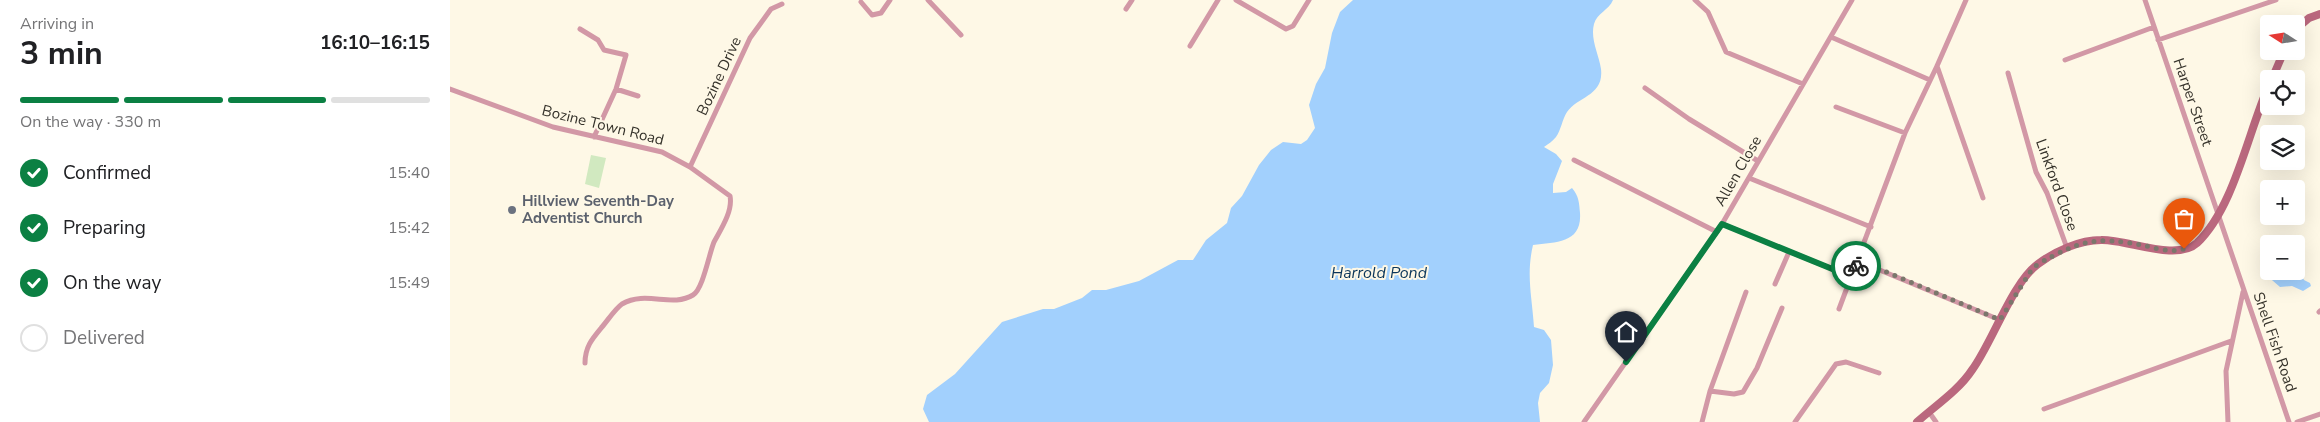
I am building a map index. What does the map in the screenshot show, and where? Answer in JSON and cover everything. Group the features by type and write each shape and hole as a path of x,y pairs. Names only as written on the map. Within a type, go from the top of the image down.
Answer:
{"street":[{"path":"861,2 872,15 881,13 890,0"},
{"path":"928,0 961,35"},
{"path":"1126,9 1132,0"},
{"path":"1190,46 1218,0"},
{"path":"1236,0 1286,29 1293,26 1309,0"},
{"path":"1695,0 1708,12 1726,52 1803,84"},
{"name":"Allen Close","path":"1584,422 1717,232 1852,0"},
{"path":"1839,309 1905,133 1966,0"},
{"name":"Harper Street","path":"2145,0 2218,213"},
{"path":"2158,40 2276,0"},
{"name":"Bozine Drive","path":"690,168 750,38 771,9 782,4"},
{"path":"2305,21 2320,14"},
{"path":"2065,60 2154,27"},
{"path":"580,28 598,40 604,50 626,55 616,90 594,137"},
{"path":"1831,36 1930,80"},
{"path":"1937,66 1983,198"},
{"name":"Linkford Close","path":"2008,73 2036,172 2047,193 2067,248"},
{"path":"1645,88 1690,119 1758,161"},
{"name":"Bozine Town Road","path":"450,89 553,127 658,150 727,192 731,201 730,210 711,249 698,290 686,298 674,300 652,297 636,298 621,304 590,340 585,354 585,363"},
{"path":"616,90 638,96"},
{"path":"1917,422 1972,371 2000,320 2032,269 2038,264 2067,248 2087,241 2106,240 2171,251 2188,248 2200,240 2218,213 2239,172 2260,105"},
{"path":"1836,108 1905,133"},
{"path":"1574,160 1717,232"},
{"path":"1749,178 1871,226"},
{"name":"Shell Fish Road","path":"2218,213 2289,422"},
{"path":"1722,224 1852,277"},
{"path":"1775,284 1789,252"},
{"path":"1858,261 2000,320"},
{"path":"2228,422 2226,378 2231,341 2244,291"},
{"path":"1702,422 1710,391 1746,292"},
{"path":"1710,391 1734,394 1743,392 1757,368 1782,308"},
{"path":"2044,409 2231,341"},
{"path":"1795,422 1836,364 1846,362 1879,373"},
{"path":"1928,412 1936,422"},
{"path":"2297,422 2320,414"}],"green space":[{"path":"591,155 606,158 599,188 585,184"}],"water":[{"name":"Harrold Pond","path":"1353,0 1613,0 1594,24 1594,41 1601,69 1601,78 1598,85 1589,95 1577,102 1567,112 1556,137 1544,147 1556,154 1562,161 1553,184 1553,193 1566,192 1572,188 1579,203 1580,223 1572,236 1566,239 1533,245 1530,286 1534,327 1544,330 1551,340 1553,365 1549,383 1540,393 1538,403 1540,422 929,422 923,409 927,395 955,374 1002,322 1043,309 1054,309 1082,298 1092,290 1106,290 1139,281 1178,260 1193,260 1206,240 1227,223 1231,208 1242,196 1259,165 1271,150 1283,142 1301,144 1307,140 1315,128 1309,105 1316,84 1325,68 1332,33 1340,12"},
{"path":"2272,280 2304,280 2310,283 2311,286 2303,291 2292,286 2280,287"}],"way so far":[{"path":"1856,266 1858,261 1870,265 2000,320 2022,282 2032,269 2067,248 2082,242 2111,240 2175,251 2184,249"}],"place":[{"name":"Hillview Seventh-Day Adventist Church","path":"512,210"}],"route":[{"path":"1626,362 1722,224 1852,277 1856,266"}]}
